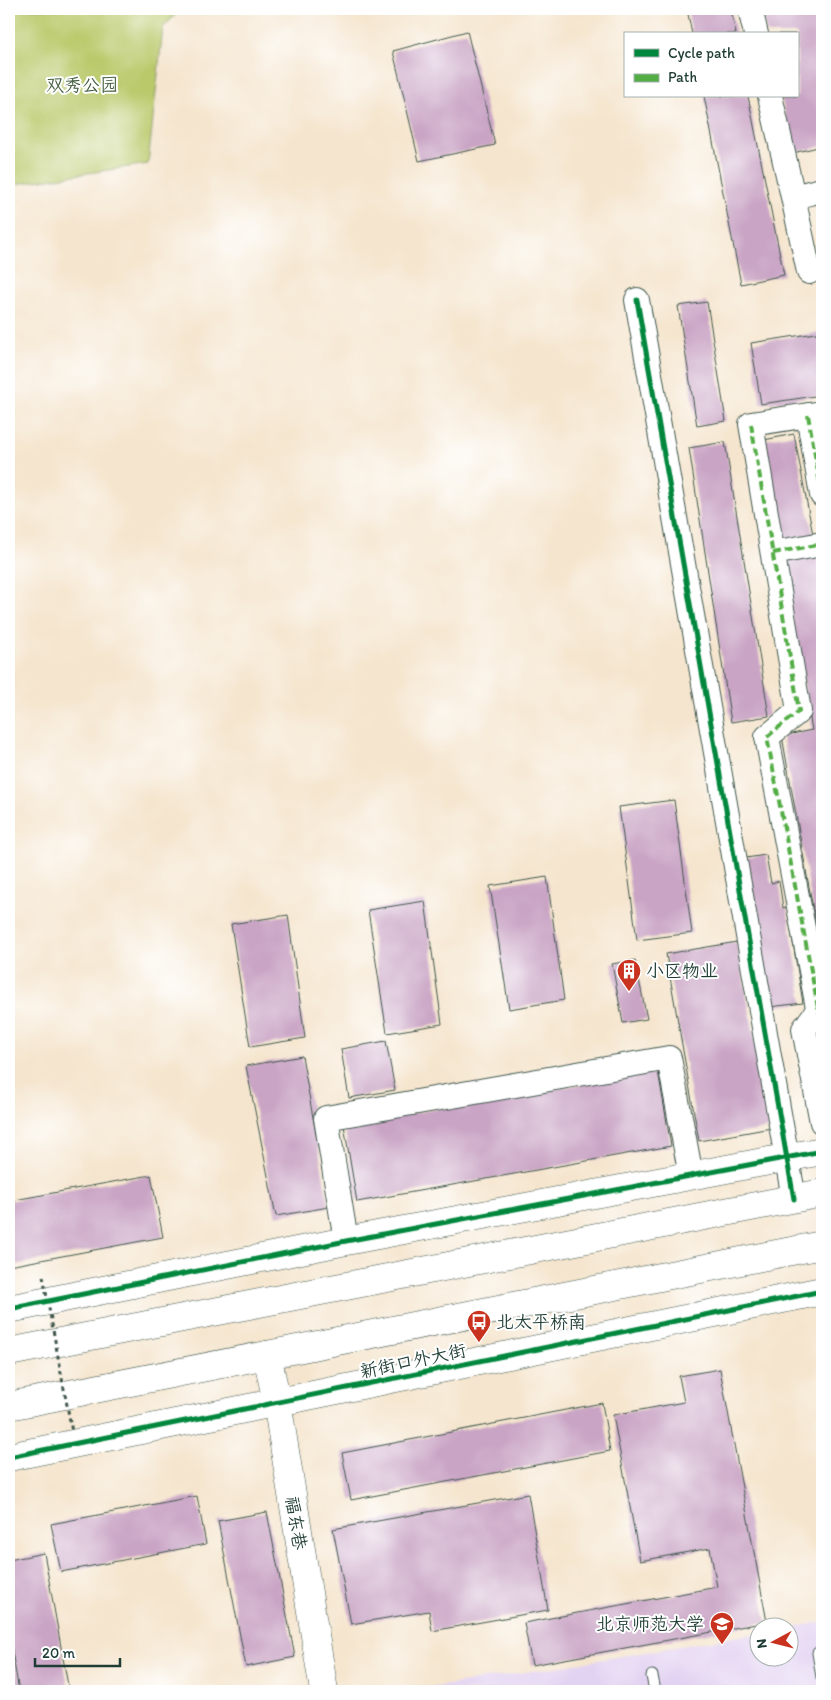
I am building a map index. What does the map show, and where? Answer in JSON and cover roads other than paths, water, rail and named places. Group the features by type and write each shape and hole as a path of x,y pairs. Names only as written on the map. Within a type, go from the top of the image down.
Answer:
{"street":[{"path":"750,9 756,32"},
{"path":"770,98 809,272"},
{"path":"793,197 822,190"},
{"path":"637,300 794,1198"},
{"path":"822,495 815,414 752,424 800,711 767,736 821,1012 816,1013 804,1029 822,1122"},
{"path":"773,553 822,544"},
{"path":"346,1241 326,1118 669,1058 691,1176"},
{"path":"9,1309 346,1241 822,1151"},
{"path":"9,1352 822,1193"},
{"name":"新街口外大街","path":"9,1406 822,1245"},
{"name":"新街口外大街","path":"9,1457 822,1291"},
{"name":"福东巷","path":"267,1355 277,1402 324,1691"}],"lane":[{"path":"818,1653 822,1677"},
{"path":"652,1676 655,1691"}],"place":[{"name":"小区物业","path":"629,992"},
{"name":"北太平桥南","path":"479,1343"},
{"name":"北京师范大学","path":"722,1645"}],"park label":[{"name":"双秀公园","path":"82,85"}]}
